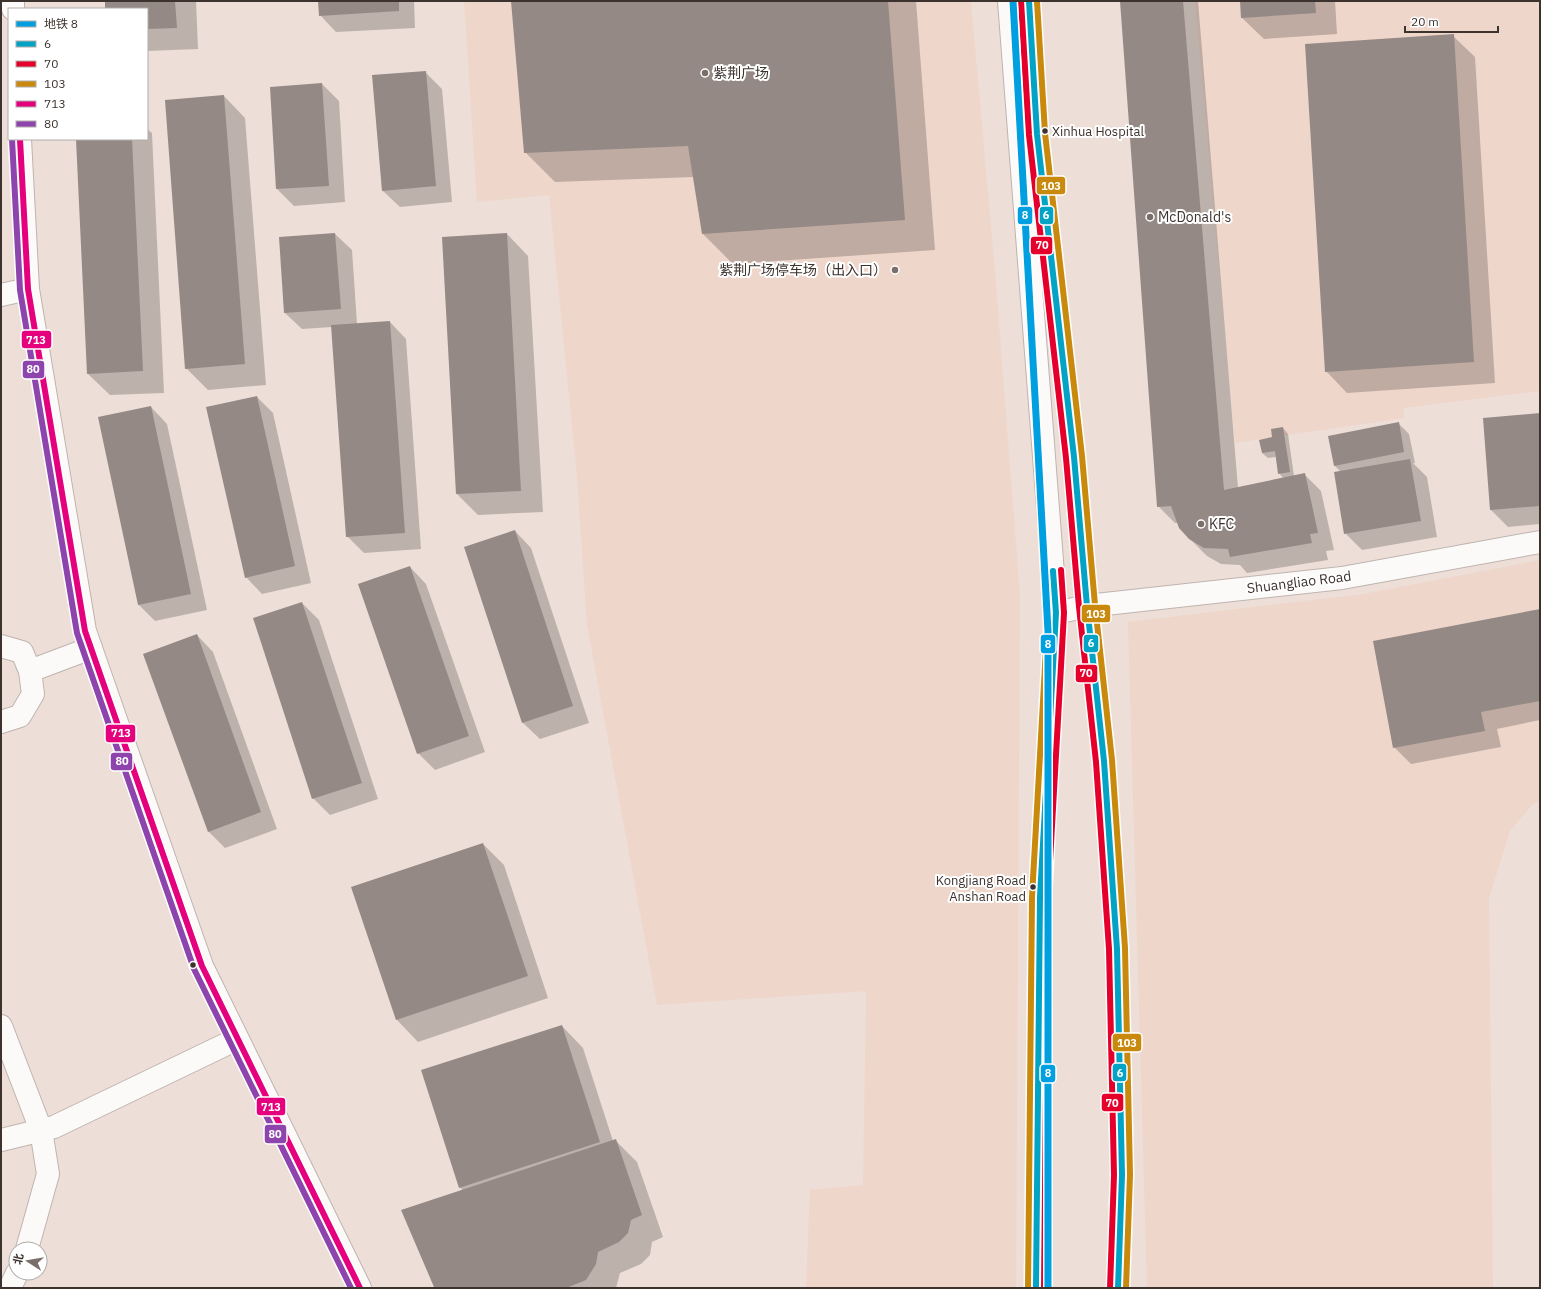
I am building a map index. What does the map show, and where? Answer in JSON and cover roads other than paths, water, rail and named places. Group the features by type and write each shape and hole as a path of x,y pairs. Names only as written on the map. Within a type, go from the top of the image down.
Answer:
{"main road":[{"path":"1009,1 1056,613 1040,897 1036,1288"},
{"path":"1029,1 1037,134 1074,457 1087,606 1104,761 1117,949 1122,1175 1118,1288"},
{"path":"20,140 28,289 85,632 202,966 360,1288"},
{"path":"1,295 28,289"},
{"name":"Shuangliao Road","path":"1056,613 1087,606 1342,578 1540,542"},
{"path":"1,646 22,652 30,671 33,694 20,716 1,722"},
{"path":"30,671 91,648"},
{"path":"1,1026 41,1130 48,1174 29,1241"},
{"path":"1,1140 54,1127 237,1039"}],"metro line":[{"name":"8","path":"1013,1 1048,631 1048,1288"}],"place":[{"name":"紫荆广场","path":"705,73"},
{"name":"Xinhua Hospital","path":"1045,131"},
{"name":"McDonald's","path":"1150,217"},
{"name":"紫荆广场停车场（出入口）","path":"895,270"},
{"name":"KFC","path":"1201,524"},
{"name":"Kongjiang Road Anshan Road","path":"1033,887"}]}
